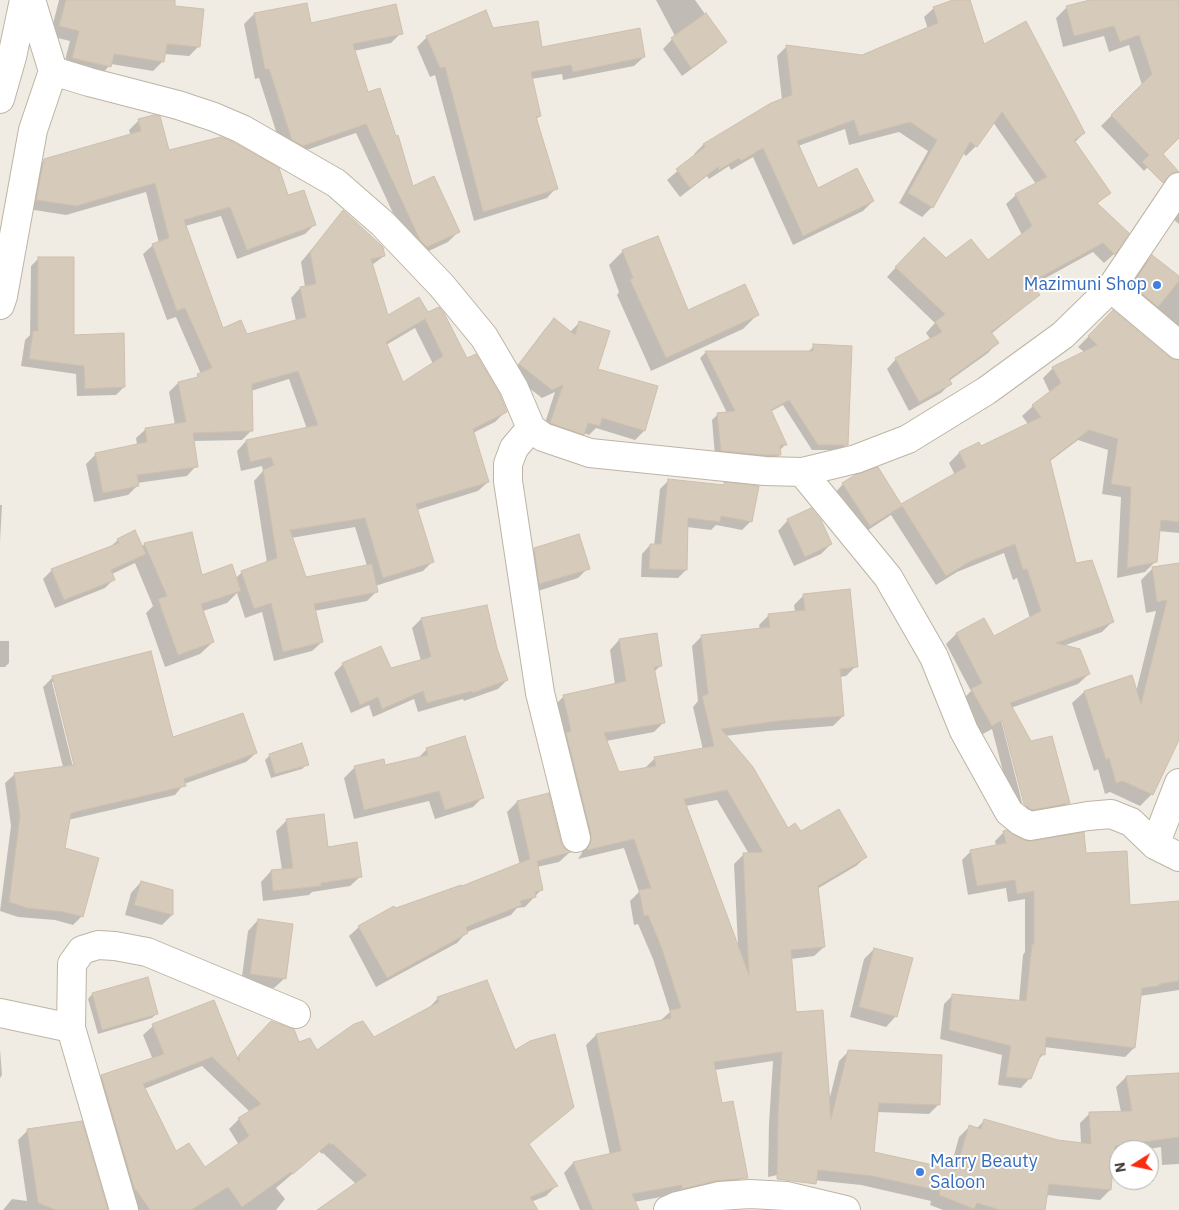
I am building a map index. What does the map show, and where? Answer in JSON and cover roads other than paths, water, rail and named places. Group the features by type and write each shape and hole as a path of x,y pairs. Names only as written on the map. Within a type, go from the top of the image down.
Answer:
{"street":[{"path":"0,100 14,49 24,0"},
{"path":"0,305 33,130 53,71 30,0"},
{"path":"53,71 178,105 214,117 242,129 336,183 384,224 442,286 484,338 514,388 531,428 543,437 590,452 765,471 802,472 856,459 916,434 986,391 1055,340 1111,288 1179,187"},
{"path":"1111,288 1179,345"},
{"path":"531,428 514,448 508,464 508,480 540,693 576,838"},
{"path":"802,472 888,577 934,657 964,731 1009,812 1030,826 1111,814 1131,822 1155,845 1179,857"},
{"path":"1155,845 1179,783"},
{"path":"124,1210 72,1028 72,964 82,950 98,945 147,952 296,1014"},
{"path":"0,1014 72,1028"},
{"path":"668,1210 719,1196 750,1194 787,1196 846,1210"}],"place":[{"name":"Mazimuni Shop","path":"1157,285"},
{"name":"Marry Beauty Saloon","path":"920,1172"}]}
